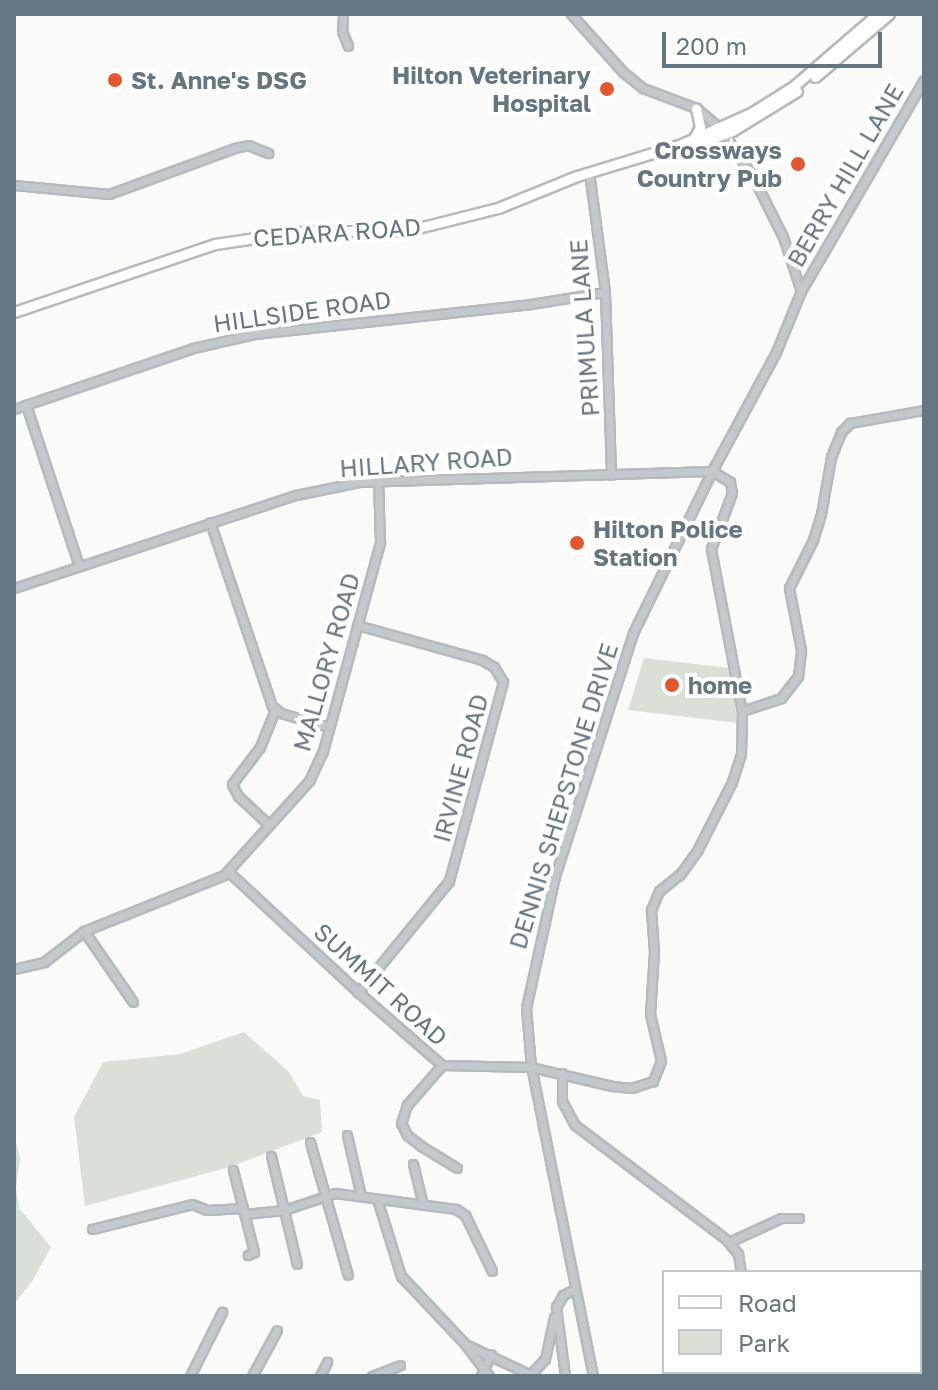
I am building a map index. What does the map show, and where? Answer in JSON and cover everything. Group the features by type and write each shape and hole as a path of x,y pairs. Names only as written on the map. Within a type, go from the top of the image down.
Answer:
{"main road":[{"path":"723,131 794,86 877,14"},
{"path":"723,131 801,88 889,14"},
{"path":"693,140 700,127 696,108"},
{"name":"CEDARA ROAD","path":"590,175 723,131"},
{"name":"CEDARA ROAD","path":"14,312 215,244 296,232 410,230 469,218 568,181 723,131"}],"street":[{"path":"343,14 342,31 348,46"},
{"path":"571,14 623,72 643,88 696,108 723,131 753,177 783,237 801,291"},
{"name":"BERRY HILL LANE","path":"801,291 924,80"},
{"path":"14,185 109,194 235,148 248,145 268,153"},
{"name":"PRIMULA LANE","path":"590,175 605,292 611,475"},
{"name":"DENNIS SHEPSTONE DRIVE","path":"593,1376 531,1067 526,1008 529,984 560,861 618,670 712,471 776,352 801,291"},
{"name":"HILLSIDE ROAD","path":"14,409 193,348 255,334 531,304 605,292"},
{"path":"26,405 79,566"},
{"path":"712,471 727,479 733,489 711,549 742,711 781,698 798,676 801,650 789,588 813,540 831,457 841,432 850,423 924,410"},
{"name":"HILLARY ROAD","path":"14,588 296,495 378,480 712,471"},
{"name":"MALLORY ROAD","path":"14,969 44,962 84,931 229,872 309,781 319,765 382,530 378,480"},
{"path":"210,522 275,710 329,727"},
{"name":"IRVINE ROAD","path":"357,625 482,660 494,667 503,682 449,881 358,992"},
{"path":"269,825 238,796 232,784 260,747 275,710"},
{"name":"SUMMIT ROAD","path":"229,872 442,1065 531,1067 632,1088 657,1077 661,1061 649,1004 654,952 651,910 659,891 693,858 732,782 741,754 742,711"},
{"path":"84,931 133,1002"},
{"path":"442,1065 407,1105 400,1119 407,1135 457,1168"},
{"path":"562,1073 562,1101 575,1125 729,1242 738,1254 741,1270"},
{"path":"347,1135 361,1196"},
{"path":"310,1142 323,1197 348,1275"},
{"path":"271,1156 297,1264"},
{"path":"413,1164 423,1205"},
{"path":"233,1170 254,1252 248,1255"},
{"path":"92,1229 192,1204 207,1210 284,1210 335,1193 461,1211 492,1271"},
{"path":"377,1199 401,1276 465,1344 485,1374"},
{"path":"729,1242 781,1218 799,1218"},
{"path":"465,1344 530,1375 545,1359 556,1307 563,1295 575,1289"},
{"path":"556,1307 565,1376"},
{"path":"190,1376 222,1312"},
{"path":"252,1376 277,1330"},
{"path":"485,1374 491,1354"},
{"path":"320,1376 327,1362"},
{"path":"372,1376 400,1365"}],"green space":[{"path":"644,658 729,668 738,723 628,710"},
{"path":"244,1032 289,1072 303,1096 320,1100 322,1132 230,1167 85,1206 74,1117 103,1062 180,1054"},
{"path":"14,1133 20,1159 16,1188 19,1208 51,1247 33,1280 14,1304"}],"place":[{"name":"St. Anne's DSG","path":"115,80"},
{"name":"Hilton Veterinary Hospital","path":"607,89"},
{"name":"Crossways Country Pub","path":"798,164"},
{"name":"Hilton Police Station","path":"577,543"},
{"name":"home","path":"672,685"}]}
